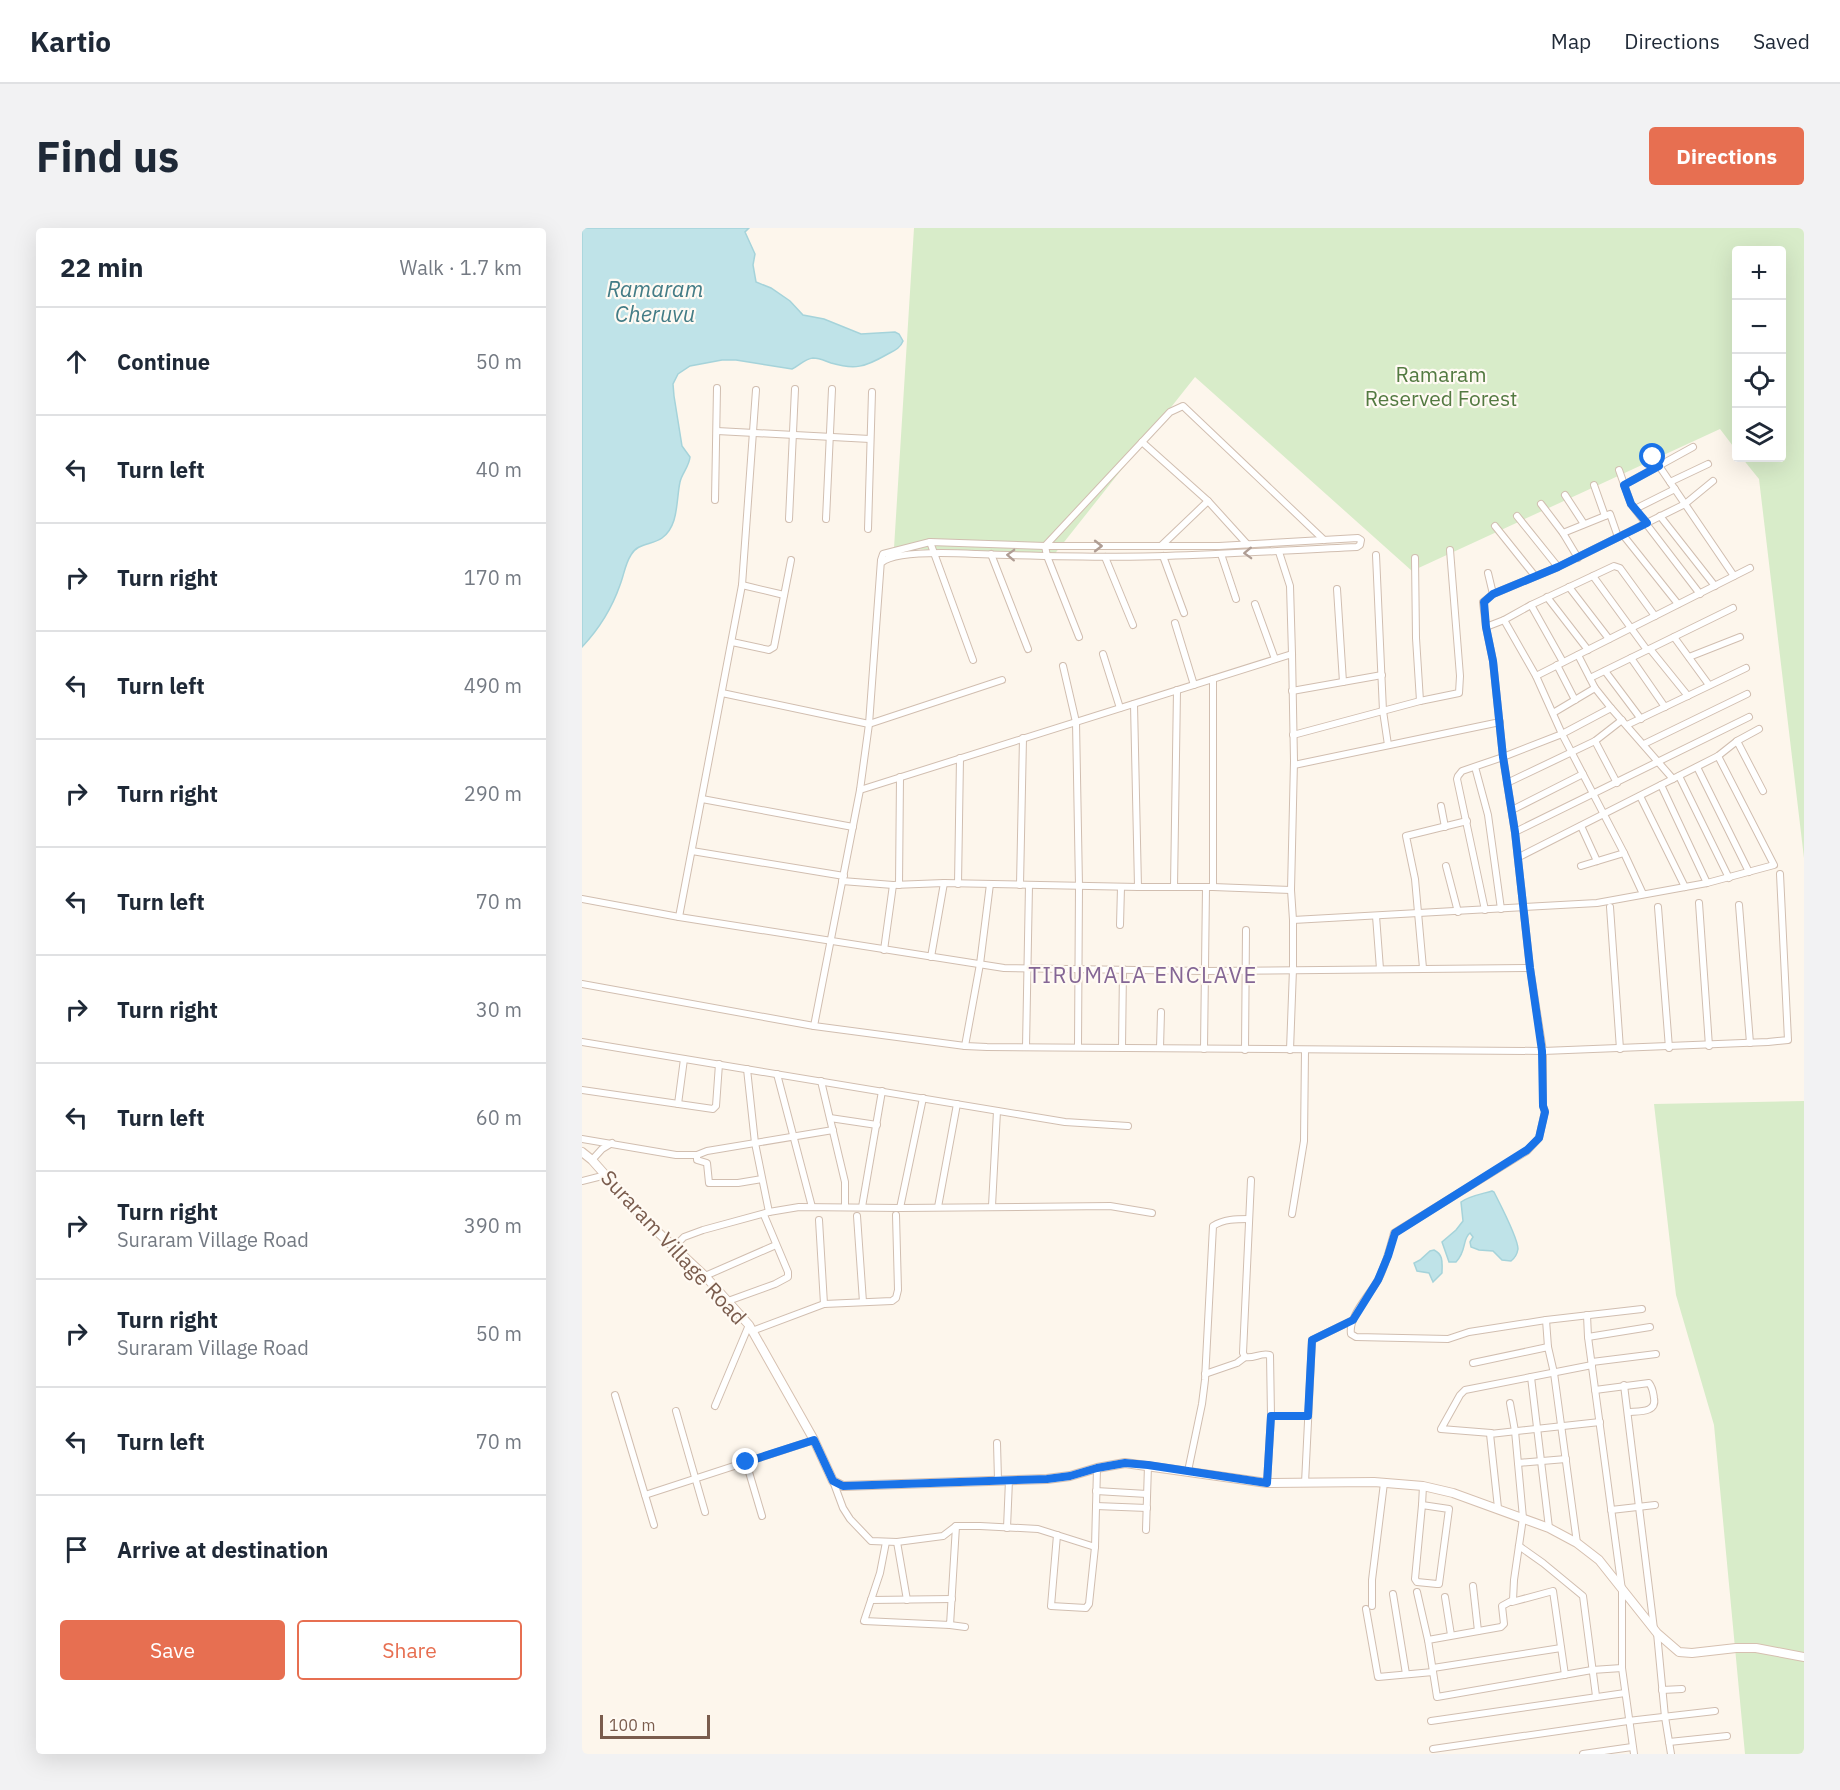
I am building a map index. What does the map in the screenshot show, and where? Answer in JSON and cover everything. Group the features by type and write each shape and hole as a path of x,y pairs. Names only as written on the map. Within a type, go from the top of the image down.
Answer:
{"main road":[{"name":"Suraram Village Road","path":"582,1152 606,1175 646,1222 705,1276 751,1328 814,1440 833,1481"},
{"path":"833,1481 843,1486 1009,1480 1070,1476 1125,1463 1267,1483 1384,1483 1423,1486 1498,1508 1549,1528 1577,1543 1599,1560 1656,1631 1679,1652 1756,1648 1804,1657"}],"street":[{"path":"715,500 717,388"},
{"path":"789,519 795,389"},
{"path":"826,519 832,389"},
{"path":"679,917 742,585 756,390"},
{"path":"868,529 872,392"},
{"path":"1045,546 1170,412 1184,406 1329,548"},
{"path":"717,431 870,440"},
{"path":"1142,442 1208,501 1247,544"},
{"path":"1624,485 1693,447"},
{"path":"1653,457 1734,576"},
{"path":"1635,509 1708,464"},
{"path":"1619,471 1631,504 1700,594"},
{"path":"1642,1309 1546,1320 1469,1332 1448,1339 1356,1337 1351,1334 1350,1330 1353,1320 1378,1280 1395,1233 1527,1150 1539,1138 1545,1112 1542,1051 1530,968 1519,857 1503,757 1484,602 1493,594 1578,558 1685,504 1713,481"},
{"path":"1594,485 1605,516"},
{"path":"1565,495 1584,524"},
{"path":"1162,546 1208,501"},
{"path":"1541,504 1578,558"},
{"path":"1563,533 1610,514 1621,536 1678,604"},
{"path":"1517,516 1558,567"},
{"path":"1660,516 1715,586"},
{"path":"1495,526 1535,576"},
{"path":"814,1026 860,790 868,724 881,557 888,552 930,542 1045,546 1219,546 1358,538 1361,540 1357,547 1163,556 1047,556 933,552 889,558 881,563"},
{"path":"930,542 973,660"},
{"path":"1045,546 1079,637"},
{"path":"1293,735 1420,701 1459,693 1460,676 1450,550"},
{"path":"1280,552 1290,586 1292,654 1293,969 1290,1050"},
{"path":"991,554 1028,649"},
{"path":"1221,554 1236,599"},
{"path":"1376,555 1383,711 1388,745"},
{"path":"1163,556 1184,613"},
{"path":"1105,557 1133,625"},
{"path":"1415,558 1420,701"},
{"path":"732,642 769,650 774,647 791,560"},
{"path":"1486,627 1614,566 1620,568 1654,616"},
{"path":"1536,676 1750,568"},
{"path":"1488,573 1493,594"},
{"path":"1593,576 1688,696"},
{"path":"742,585 784,595"},
{"path":"1569,587 1609,639"},
{"path":"1336,589 1343,682"},
{"path":"1547,597 1588,650"},
{"path":"1256,604 1275,659"},
{"path":"1531,605 1575,700"},
{"path":"1590,678 1733,608"},
{"path":"1504,620 1536,676 1562,734 1643,894"},
{"path":"1175,623 1194,685"},
{"path":"1674,637 1709,685"},
{"path":"1689,657 1740,638"},
{"path":"1103,654 1120,708"},
{"path":"860,790 1292,654"},
{"path":"1578,655 1595,688 1611,708 1676,777 1729,878"},
{"path":"1630,658 1665,707"},
{"path":"1064,666 1076,722 1079,886 1078,1047"},
{"path":"1507,783 1595,741 1625,723 1641,719 1746,668"},
{"path":"1605,671 1641,719"},
{"path":"1292,691 1382,675"},
{"path":"1204,1049 1212,679"},
{"path":"722,693 868,724 1002,680"},
{"path":"1553,713 1595,688"},
{"path":"1174,887 1177,690"},
{"path":"1644,744 1747,694"},
{"path":"1134,704 1138,887"},
{"path":"1485,910 1458,776 1462,771 1562,734 1611,708"},
{"path":"1515,832 1749,717"},
{"path":"1294,765 1500,722"},
{"path":"1519,857 1718,756 1737,741 1759,729"},
{"path":"1020,885 1023,738"},
{"path":"1595,741 1617,783"},
{"path":"1737,741 1763,791"},
{"path":"1293,920 1597,903 1707,883 1774,865 1718,756"},
{"path":"958,884 960,758"},
{"path":"1475,767 1488,815 1501,909"},
{"path":"1697,767 1749,872"},
{"path":"1512,810 1583,774"},
{"path":"884,950 896,885 900,777"},
{"path":"1661,785 1707,883"},
{"path":"1640,796 1685,887"},
{"path":"702,799 853,827"},
{"path":"1442,806 1445,827"},
{"path":"1423,968 1415,879 1406,836 1467,821"},
{"path":"1581,826 1597,861"},
{"path":"692,851 843,878 896,885 944,883 1291,890"},
{"path":"1581,866 1624,853"},
{"path":"1446,866 1458,912"},
{"path":"582,984 814,1026 965,1046 1542,1051 1708,1046 1788,1040 1780,874"},
{"path":"931,957 944,883"},
{"path":"965,1046 980,964 990,884"},
{"path":"1026,1047 1029,885"},
{"path":"1120,925 1121,887"},
{"path":"582,899 679,917 1004,968 1205,971 1530,968"},
{"path":"1699,903 1708,1046"},
{"path":"1739,905 1750,1043"},
{"path":"1611,907 1620,1049"},
{"path":"1658,908 1669,1047"},
{"path":"1376,916 1380,969"},
{"path":"1245,1050 1246,930"},
{"path":"1122,1048 1123,969"},
{"path":"1160,1048 1161,1012"},
{"path":"582,1042 1065,1122 1128,1126"},
{"path":"1292,1214 1304,1141 1305,1050"},
{"path":"678,1104 684,1059"},
{"path":"582,1090 715,1108 719,1064"},
{"path":"728,1301 775,1284 788,1276 766,1214 747,1069"},
{"path":"777,1074 812,1207"},
{"path":"821,1081 844,1182 845,1207"},
{"path":"862,1207 882,1091"},
{"path":"900,1208 923,1098"},
{"path":"938,1207 957,1104"},
{"path":"992,1206 997,1111"},
{"path":"830,1118 877,1125"},
{"path":"582,1139 676,1155 697,1155 707,1151 833,1130"},
{"path":"592,1160 602,1149 612,1143"},
{"path":"697,1155 698,1160 707,1163 709,1183 738,1183 762,1179"},
{"path":"582,1181 606,1175"},
{"path":"1245,1357 1243,1353 1251,1180"},
{"path":"674,1247 684,1237 799,1207 1110,1206 1152,1213"},
{"path":"715,1406 751,1328 824,1304 892,1301 896,1298 898,1290 896,1215"},
{"path":"857,1216 863,1302"},
{"path":"1188,1471 1202,1404 1213,1226 1218,1222 1228,1220 1249,1219"},
{"path":"819,1220 824,1304"},
{"path":"705,1276 776,1245"},
{"path":"1583,1754 1633,1750 1622,1668 1622,1590 1587,1315"},
{"path":"1305,1483 1312,1340 1353,1320"},
{"path":"1546,1320 1577,1543"},
{"path":"1588,1337 1650,1327"},
{"path":"1473,1363 1548,1347"},
{"path":"1205,1374 1237,1363 1245,1357 1270,1354 1271,1416 1267,1483"},
{"path":"1600,1422 1491,1433 1441,1430 1465,1390 1592,1364 1656,1354"},
{"path":"1531,1377 1549,1528"},
{"path":"1595,1390 1624,1385 1649,1383 1652,1385 1655,1404 1649,1410 1628,1412"},
{"path":"1624,1385 1671,1754"},
{"path":"615,1395 654,1525"},
{"path":"1510,1403 1515,1431 1523,1518 1512,1602"},
{"path":"676,1411 705,1512"},
{"path":"1271,1416 1308,1416"},
{"path":"1491,1433 1498,1508"},
{"path":"645,1496 814,1440"},
{"path":"997,1443 998,1480"},
{"path":"1518,1463 1566,1459"},
{"path":"746,1462 762,1516"},
{"path":"1146,1530 1148,1465"},
{"path":"1057,1535 1050,1603 1053,1607 1088,1607 1095,1547 1097,1468"},
{"path":"1006,1528 1009,1480"},
{"path":"833,1481 849,1520 871,1542 897,1542 943,1536 956,1526 980,1526 1038,1529 1095,1547"},
{"path":"1384,1483 1369,1607 1377,1676 1380,1678 1433,1670 1561,1648"},
{"path":"1422,1505 1448,1508 1450,1512 1439,1584 1415,1581 1423,1486"},
{"path":"1096,1491 1147,1494"},
{"path":"1611,1510 1655,1505"},
{"path":"1096,1506 1147,1508"},
{"path":"950,1625 956,1526"},
{"path":"886,1542 880,1574 864,1621 965,1627"},
{"path":"897,1542 907,1600"},
{"path":"1519,1546 1583,1596 1596,1696"},
{"path":"1473,1586 1478,1631"},
{"path":"1428,1640 1503,1626 1502,1606 1553,1591 1565,1675"},
{"path":"1417,1592 1428,1640 1437,1697 1592,1670 1622,1668"},
{"path":"1393,1594 1406,1674"},
{"path":"1445,1597 1452,1635"},
{"path":"871,1600 951,1599"},
{"path":"1662,1690 1682,1689"},
{"path":"1431,1721 1625,1693"},
{"path":"1433,1749 1715,1711"},
{"path":"1669,1742 1727,1736"}],"green space":[{"name":"Ramaram Reserved Forest","path":"914,228 1804,228 1804,858 1759,479 1745,462 1786,462 1786,246 1732,246 1732,445 1720,429 1412,571 1195,377 1053,556 894,548"},
{"path":"1804,1101 1804,1754 1745,1754 1714,1425 1676,1295 1654,1104"}],"water":[{"name":"Ramaram Cheruvu","path":"582,228 749,228 745,232 755,254 753,265 756,282 771,288 790,301 803,315 824,319 861,334 895,332 903,341 894,351 860,366 839,365 813,358 792,369 722,360 690,366 678,374 673,384 674,396 682,446 690,457 680,482 674,520 662,538 634,551 627,562 617,594 609,610 582,647"},
{"path":"1492,1191 1515,1237 1518,1249 1516,1256 1511,1261 1502,1260 1493,1251 1471,1247 1470,1242 1473,1237 1470,1233 1459,1258 1456,1262 1449,1262 1442,1242 1463,1221 1461,1202"},
{"path":"1434,1250 1441,1257 1442,1273 1433,1282 1429,1273 1417,1271 1414,1263"}],"district":[{"name":"TIRUMALA ENCLAVE","path":"1143,974"}],"route":[{"path":"746,1462 814,1440 833,1481 843,1486 1047,1479 1125,1463 1267,1483 1271,1416 1308,1416 1310,1344 1315,1337 1353,1320 1378,1280 1395,1233 1527,1150 1539,1138 1545,1112 1542,1051 1530,968 1519,857 1503,757 1493,661 1483,609 1484,602 1493,594 1558,567 1647,523 1631,504 1624,485 1659,466 1653,457"}]}
